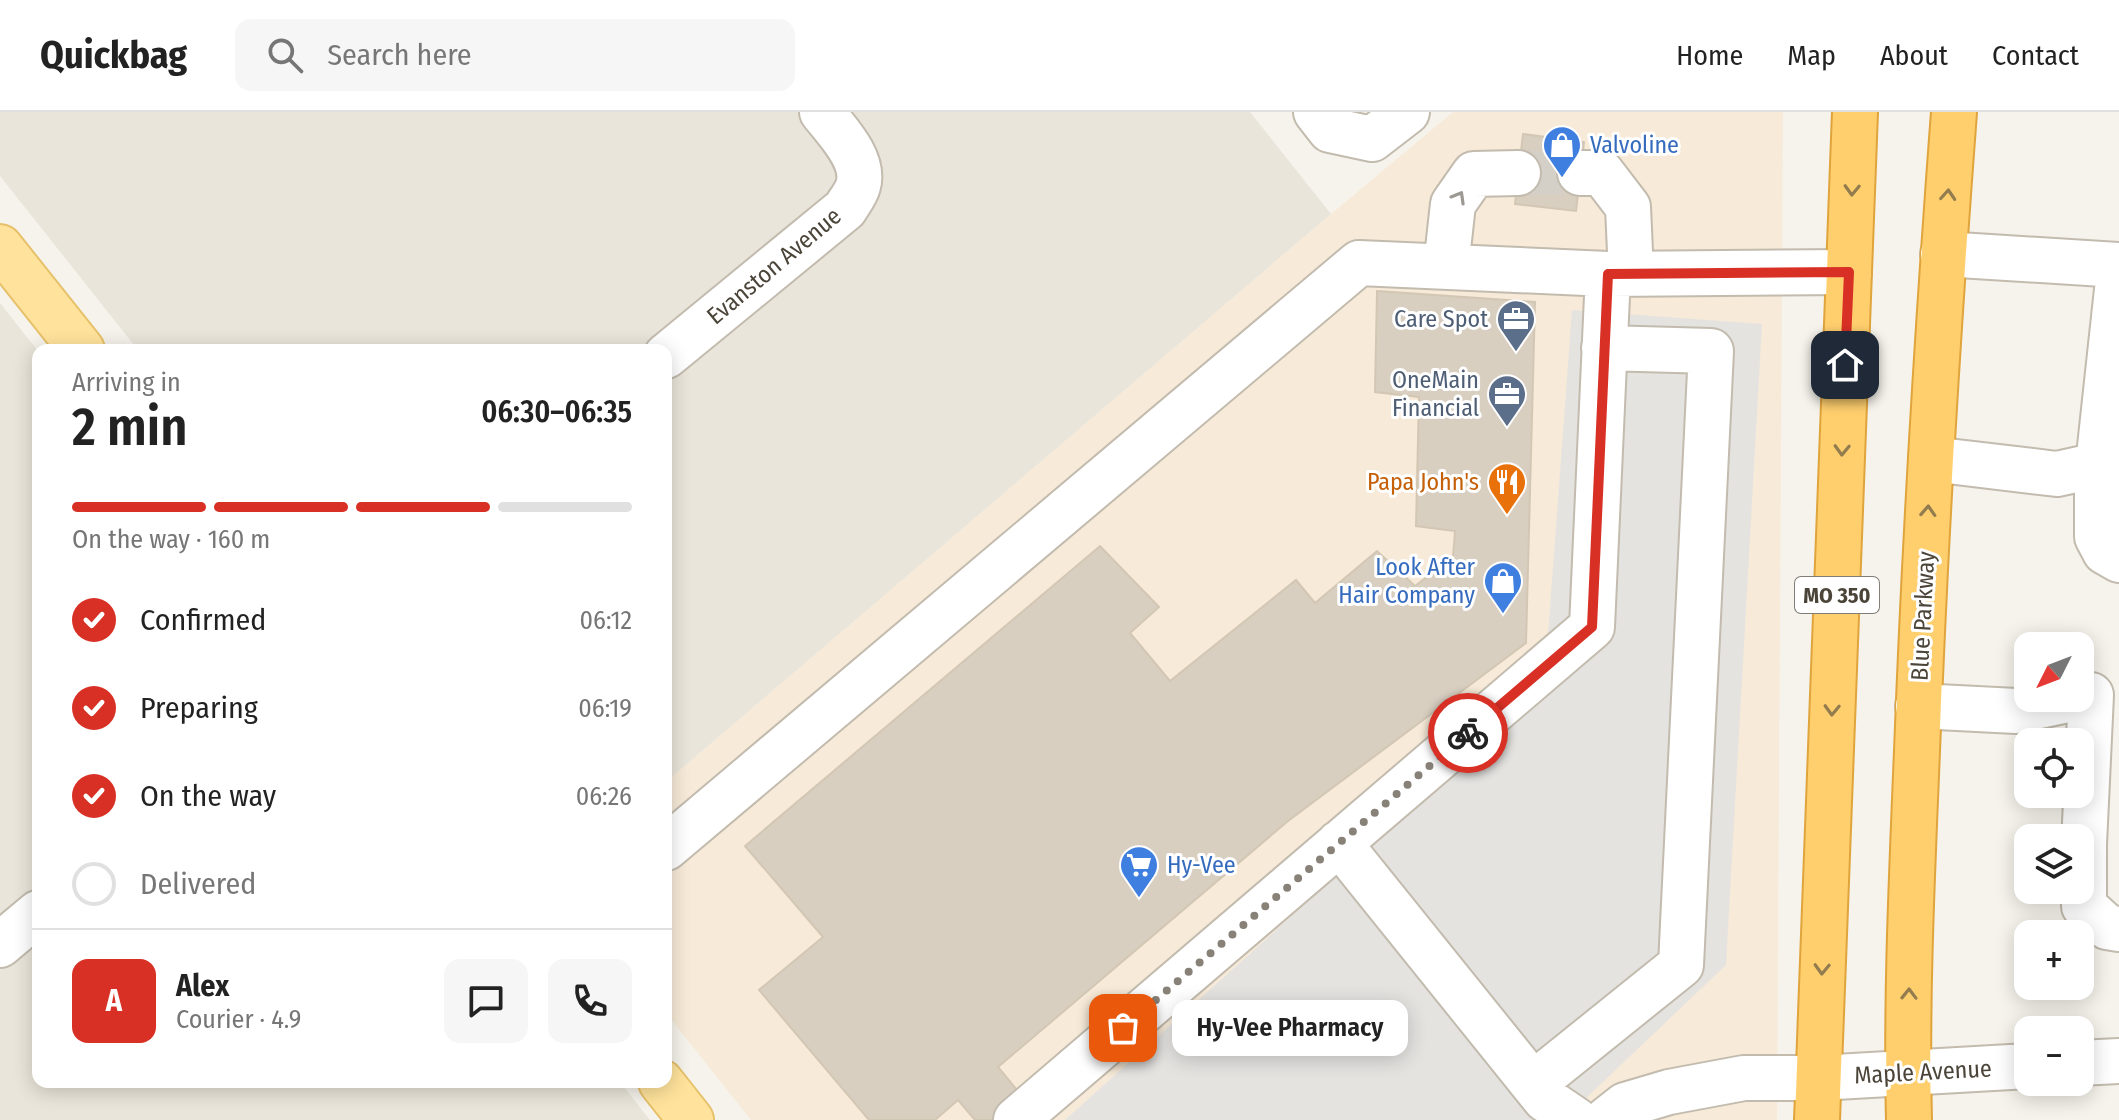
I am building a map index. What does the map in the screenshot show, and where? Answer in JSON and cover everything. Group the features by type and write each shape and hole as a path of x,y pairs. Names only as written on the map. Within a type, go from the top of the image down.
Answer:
{"highway":[{"name":"MO 350","path":"1818,1099 1855,112"},
{"name":"Blue Parkway","path":"1909,1120 1918,706 1954,112"}],"main road":[{"path":"0,247 77,344"}],"street":[{"name":"Evanston Avenue","path":"672,351 845,209 859,184 857,162 822,112"},
{"path":"1316,112 1330,130 1372,139 1407,112"},
{"path":"1446,267 1453,204 1474,174 1518,173"},
{"path":"1016,1120 1592,627 1604,348 1620,274 1628,207 1602,173 1580,173"},
{"path":"1943,254 2119,268 2113,377 2097,465 2097,537 2105,552 2119,560"},
{"path":"672,843 1359,263 1620,274 1849,272"},
{"path":"1533,1084 1681,965 1711,351 1604,348"},
{"path":"1931,459 2057,474 2097,465"},
{"path":"1918,706 2014,711"},
{"path":"2091,712 2084,906 2107,927 2119,929"},
{"path":"1339,843 1545,1099 1576,1120"},
{"path":"0,945 32,918"},
{"path":"2094,1062 2119,1061"},
{"name":"Maple Avenue","path":"1606,1120 1625,1105 1669,1092 1744,1078 1818,1099 1908,1072 2014,1067"}],"shaded area":[{"path":"0,112 1250,112 1331,214 672,777 672,344 133,344 0,176"},
{"path":"1453,112 1783,112 1777,1120 751,1120 672,1021 672,777"},
{"path":"0,303 32,344 32,1088 625,1088 650,1120 0,1120"},
{"path":"1572,310 1762,324 1726,965 1563,1120 1065,1120 1544,689"}],"building":[{"path":"1523,134 1584,142 1576,211 1515,204"},
{"path":"1377,291 1535,302 1526,643 1288,821 998,1067 1021,1095 991,1120 975,1120 958,1100 935,1120 869,1120 759,990 823,937 745,846 1100,546 1159,607 1130,633 1170,681 1296,580 1315,603 1377,551 1415,586 1453,557 1455,531 1416,526 1419,397 1375,392"}],"tunnel":[{"path":"1518,173 1580,173"}],"way so far":[{"path":"1123,1028 1468,733"}],"place":[{"name":"Valvoline","path":"1562,179"},
{"name":"Care Spot","path":"1516,353"},
{"name":"OneMain Financial","path":"1507,428"},
{"name":"Papa John's","path":"1507,516"},
{"name":"Look After Hair Company","path":"1503,615"},
{"name":"Hy-Vee","path":"1139,899"},
{"name":"Hy-Vee Pharmacy","path":"1123,1028"}],"route":[{"path":"1468,733 1592,627 1608,274 1849,272 1845,365"}]}
